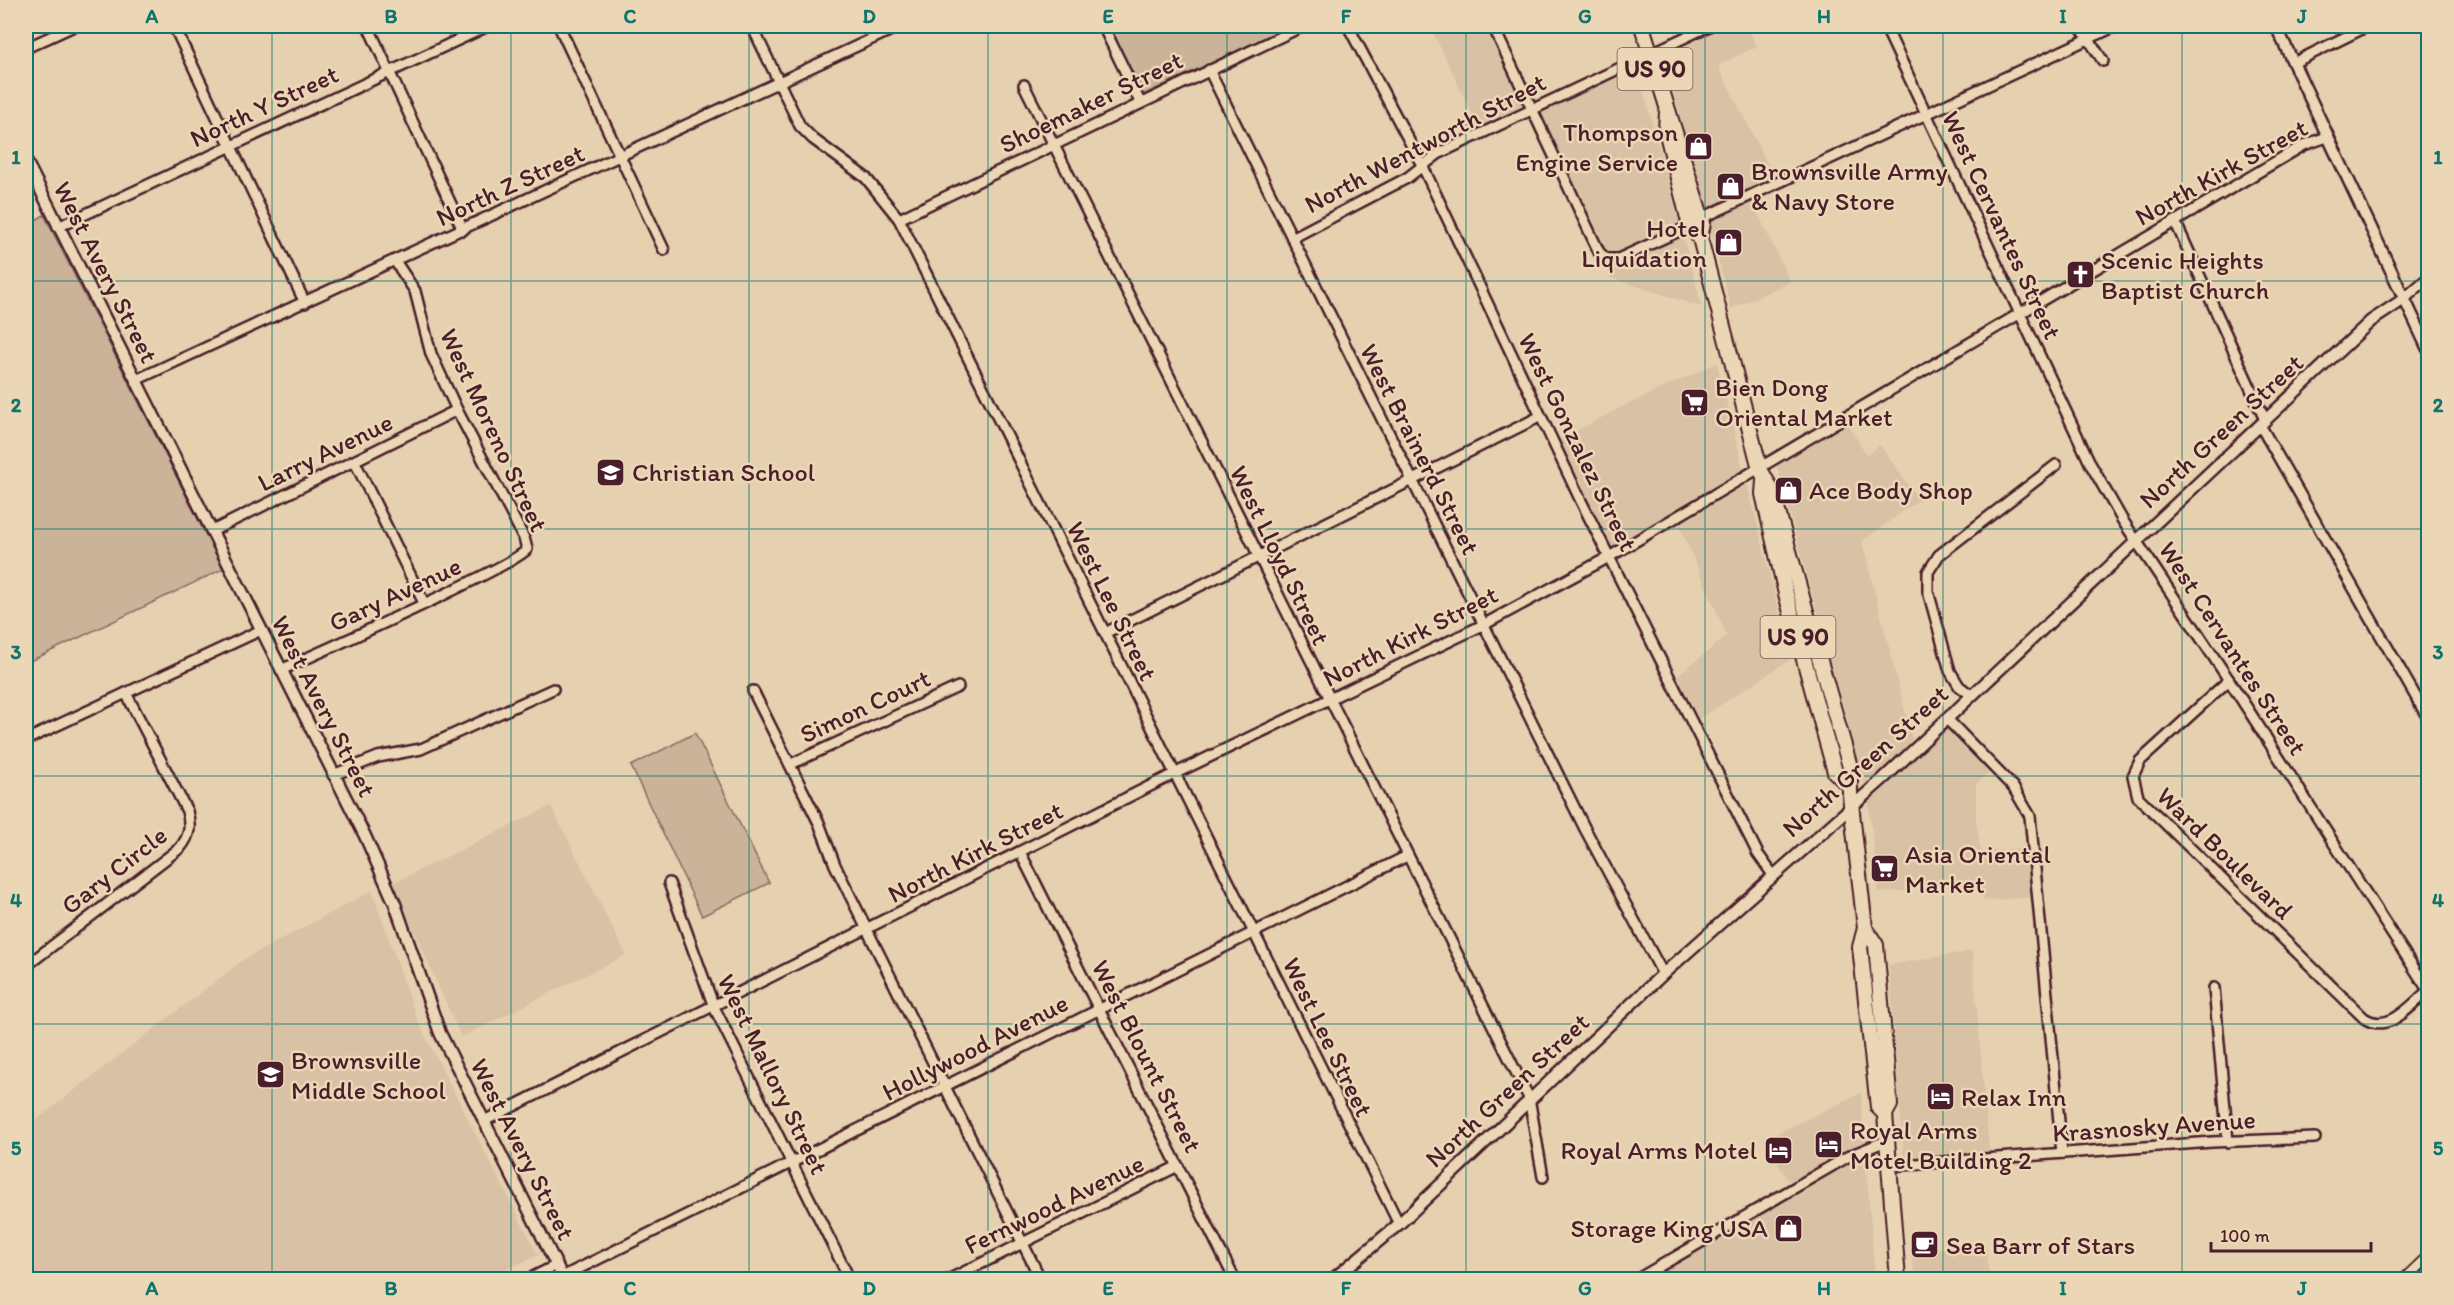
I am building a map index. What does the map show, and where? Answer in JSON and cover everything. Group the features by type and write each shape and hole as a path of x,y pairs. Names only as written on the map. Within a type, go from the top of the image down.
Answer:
{"main road":[{"name":"US 90","path":"1642,26 1667,112 1666,130 1696,222 1762,475 1763,494 1784,583 1834,772 1849,786 1865,928 1860,947 1873,1073 1878,1107 1884,1114 1898,1280"}],"street":[{"path":"26,48 74,26"},
{"path":"174,26 305,303"},
{"path":"368,26 463,230"},
{"name":"North Y Street","path":"58,227 389,70 488,26"},
{"path":"559,26 622,155 664,250"},
{"name":"West Lee Street","path":"752,26 800,126 807,134 866,178 899,219 1399,1224"},
{"name":"North Z Street","path":"136,380 900,26"},
{"path":"1103,26 1140,102"},
{"name":"Shoemaker Street","path":"899,219 1053,143 1303,26"},
{"name":"West Gonzalez Street","path":"1348,26 1423,168 1609,557 1758,854 1773,875"},
{"path":"1493,26 1599,252 1606,258 1618,259 2116,26"},
{"name":"North Wentworth Street","path":"1292,238 1423,168 1438,154 1709,26"},
{"name":"West Cervantes Street","path":"1885,26 2086,456 2137,541 2428,990"},
{"path":"2080,26 2103,61"},
{"path":"2276,26 2428,350"},
{"path":"2293,63 2368,26"},
{"name":"West Brainerd Street","path":"1209,70 1584,827 1663,974"},
{"name":"West Lloyd Street","path":"1024,86 1529,1098 1543,1177"},
{"name":"North Kirk Street","path":"484,1121 868,930 1174,774 1485,624 1762,475 2175,221 2304,145 2327,137"},
{"name":"West Avery Street","path":"26,161 384,878 440,1033 563,1278"},
{"path":"2175,221 2263,422 2428,718"},
{"name":"West Moreno Street","path":"395,261 415,291 431,354 457,410 524,538 526,552"},
{"name":"North Green Street","path":"1332,1280 1399,1224 1529,1098 1663,974 1947,719 2371,321 2404,299 2428,278"},
{"name":"Larry Avenue","path":"212,531 457,410"},
{"path":"1105,633 1542,416"},
{"path":"355,462 424,603"},
{"path":"1971,695 1959,686 1950,671 1928,591 1928,572 1939,555 2056,465"},
{"name":"Gary Avenue","path":"281,670 526,552"},
{"path":"26,740 261,630"},
{"name":"Ward Boulevard","path":"2229,680 2140,761 2133,776 2134,790 2143,803 2364,1018 2373,1023 2393,1020 2428,990"},
{"name":"Simon Court","path":"791,764 958,687"},
{"path":"333,776 378,757 421,749 553,689"},
{"path":"753,691 819,823 835,865 1041,1280"},
{"name":"Gary Circle","path":"26,966 180,848 189,833 187,811 126,693"},
{"path":"1947,719 2013,787 2030,816 2062,1153"},
{"name":"West Blount Street","path":"1020,852 1235,1280"},
{"name":"Hollywood Avenue","path":"563,1278 1407,856"},
{"name":"West Mallory Street","path":"669,883 714,1007 850,1280"},
{"path":"2214,988 2228,1142"},
{"name":"Krasnosky Avenue","path":"1888,1166 2315,1138"},
{"path":"1636,1280 1849,1156 1886,1141"},
{"name":"Fernwood Avenue","path":"948,1280 1179,1166"},
{"path":"2404,1280 2428,1257"},
{"path":"527,1280 557,1265"}],"shaded area":[{"path":"1110,26 1290,26 1143,95"},
{"path":"1430,26 1486,26 1523,106 1479,128"},
{"path":"1722,26 1746,26 1757,46 1718,66 1775,179 1706,211 1673,89 1666,51"},
{"path":"1636,64 1680,225 1614,254 1604,249 1539,110"},
{"path":"1752,201 1790,282 1731,309 1709,222"},
{"path":"44,215 223,569 26,663 26,295 32,291 26,260 26,226"},
{"path":"1683,236 1702,307 1611,278 1605,265 1620,264"},
{"path":"1717,363 1744,472 1612,549 1559,440 1622,407"},
{"path":"1847,424 1867,455 1880,445 1919,500 1862,541 1913,743 1865,786 1777,466"},
{"path":"1747,483 1791,659 1699,719 1677,676 1727,636 1679,524"},
{"path":"1946,728 1990,772 1976,784 1976,822 1981,852 2028,848 2032,897 1984,901 1981,884 1879,893 1868,798"},
{"path":"695,733 769,883 702,916 631,766"},
{"path":"551,806 626,955 461,1037 393,883"},
{"name":"Brownsville Middle School","path":"372,891 418,1022 538,1255 486,1279 26,1279 26,1128 243,960"},
{"path":"1972,951 1989,1152 1904,1159 1889,965"},
{"path":"1861,1093 1864,1143 1790,1183 1764,1140"},
{"path":"1865,1154 1875,1279 1647,1279 1769,1208"},
{"path":"1986,1246 1989,1279 1915,1279 1911,1250"}],"place":[{"name":"Thompson Engine Service","path":"1699,147"},
{"name":"Brownsville Army & Navy Store","path":"1730,186"},
{"name":"Hotel Liquidation","path":"1728,243"},
{"name":"Scenic Heights Baptist Church","path":"2080,275"},
{"name":"Bien Dong Oriental Market","path":"1694,402"},
{"name":"Christian School","path":"611,472"},
{"name":"Ace Body Shop","path":"1788,490"},
{"name":"Asia Oriental Market","path":"1884,869"},
{"name":"Brownsville Middle School","path":"270,1075"},
{"name":"Relax Inn","path":"1940,1097"},
{"name":"Royal Arms Motel Building 2","path":"1829,1145"},
{"name":"Royal Arms Motel","path":"1778,1150"},
{"name":"Storage King USA","path":"1789,1228"},
{"name":"Sea Barr of Stars","path":"1925,1245"}]}
